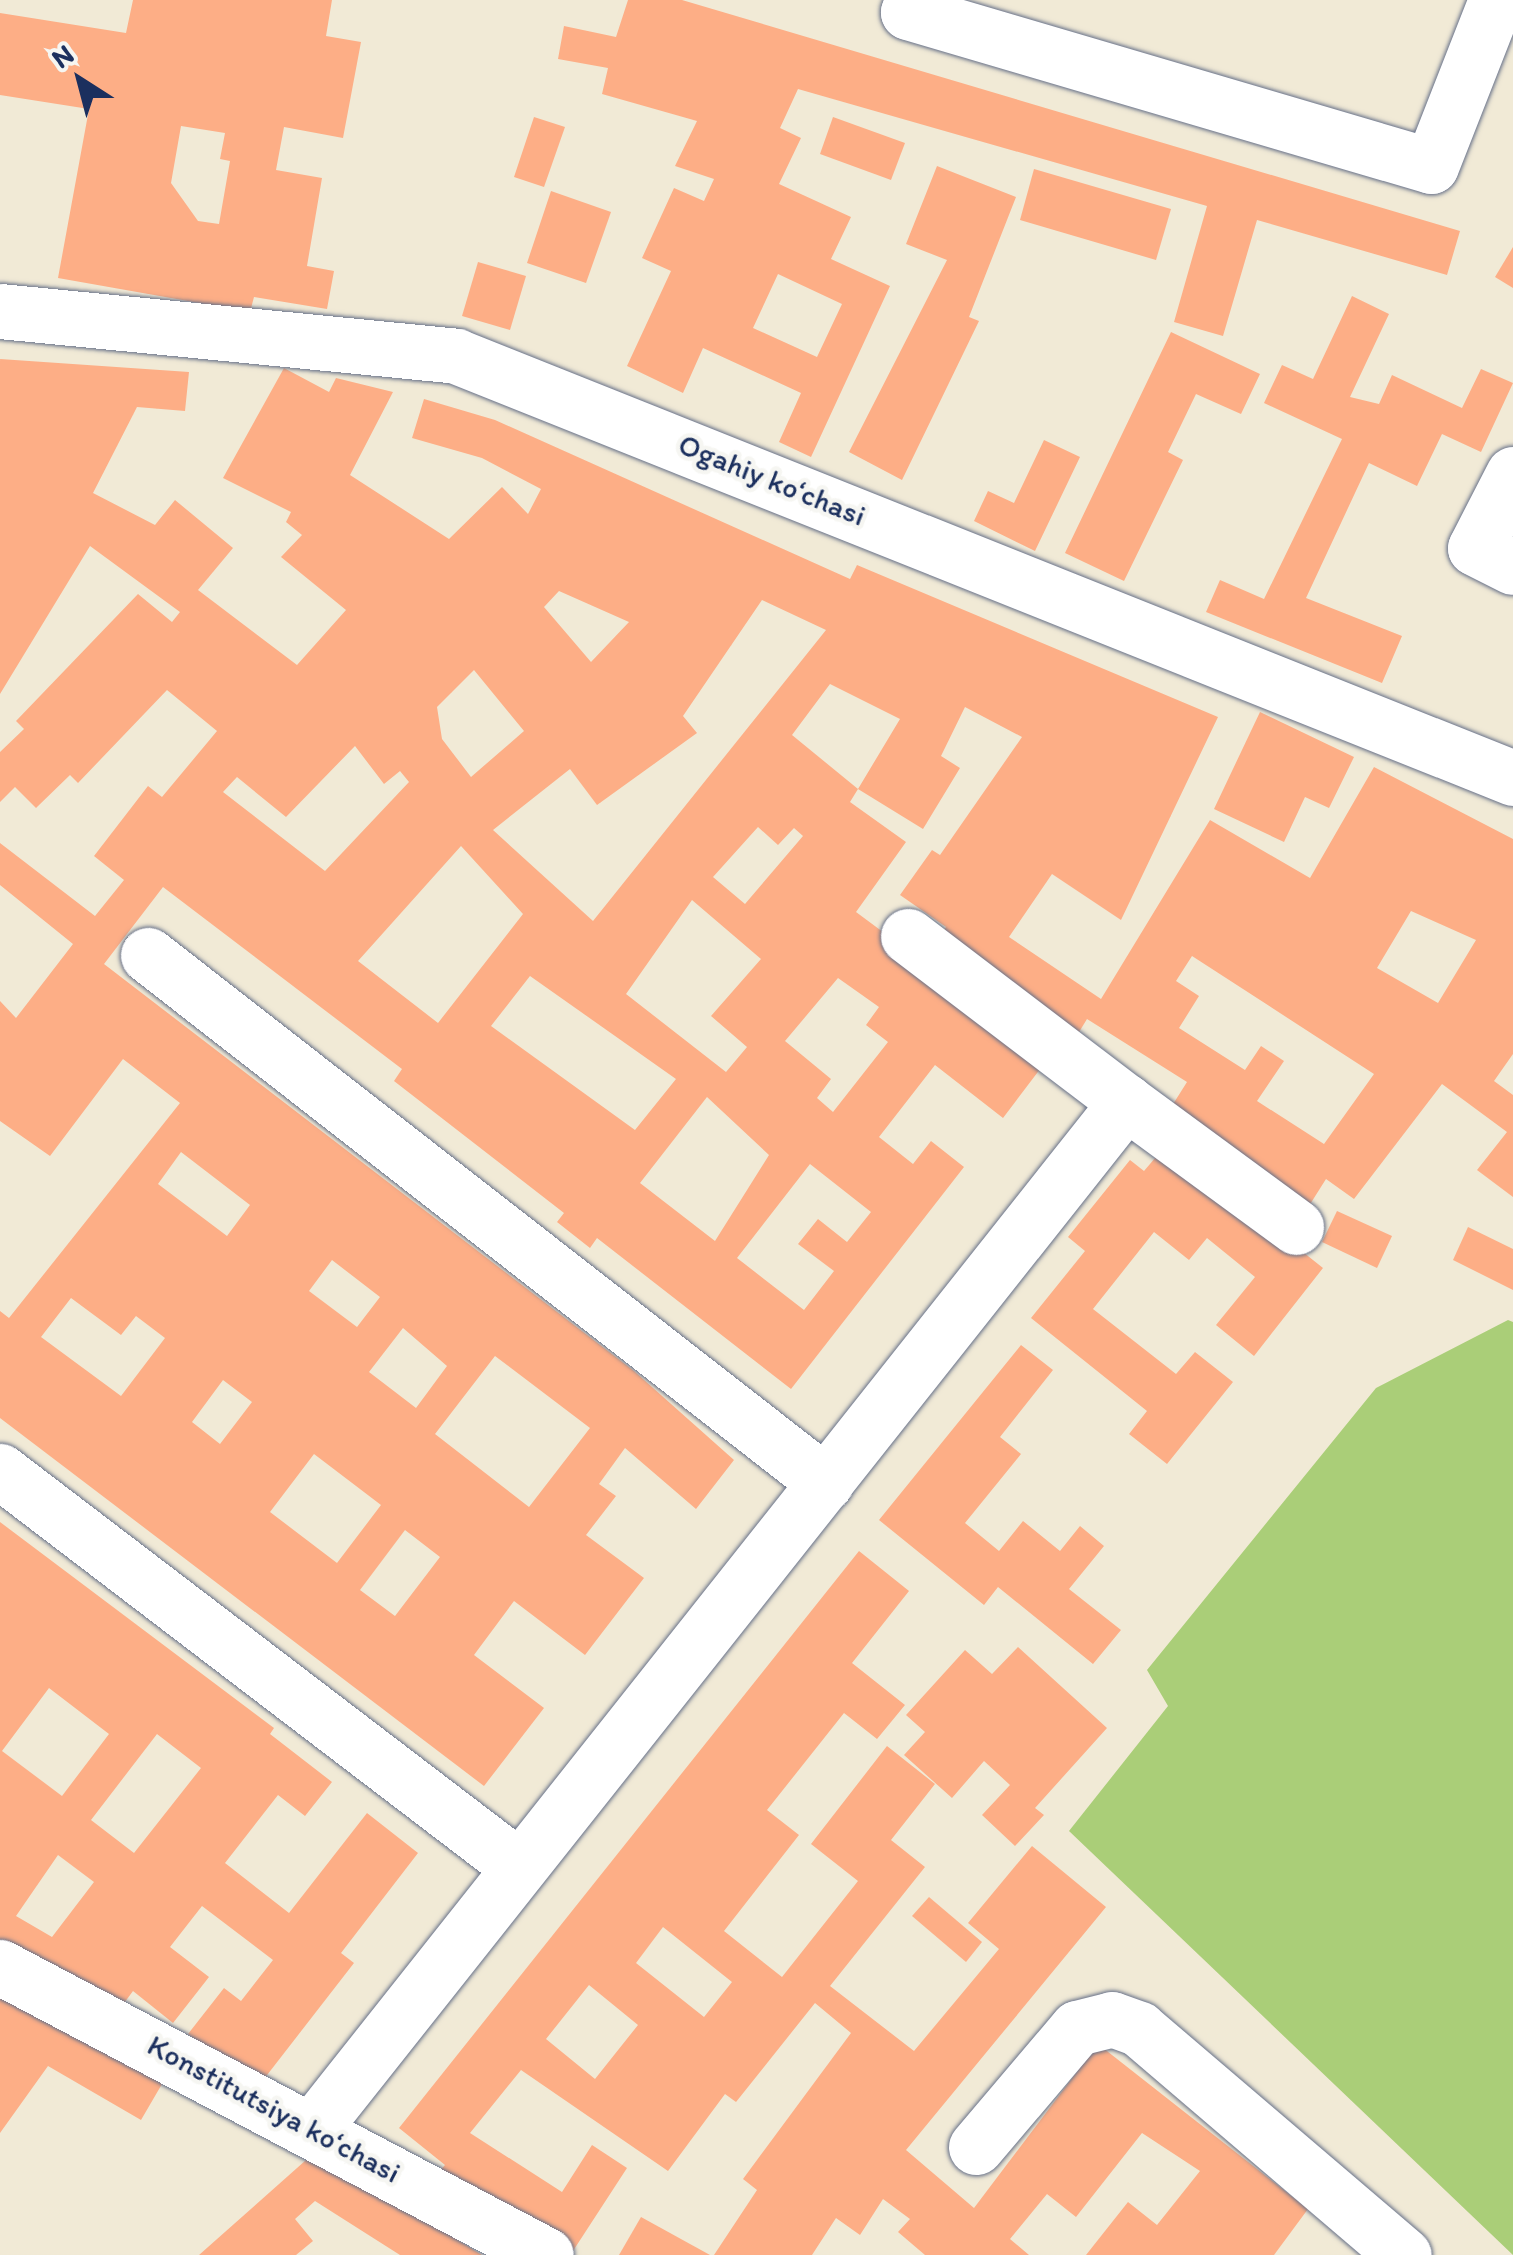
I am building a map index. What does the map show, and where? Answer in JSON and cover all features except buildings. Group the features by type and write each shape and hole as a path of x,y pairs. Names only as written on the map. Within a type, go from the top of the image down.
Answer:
{"street":[{"path":"912,0 908,12 1431,166 1496,0"},
{"name":"Ogahiy koʻchasi","path":"0,311 456,356 1513,778"},
{"path":"1513,474 1475,548 1513,568"},
{"path":"908,936 1296,1227"},
{"path":"148,955 826,1482"},
{"path":"314,2127 515,1864 826,1482 1126,1102"},
{"path":"0,1471 515,1864"},
{"name":"Konstitutsiya koʻchasi","path":"0,1968 314,2127 546,2255"},
{"path":"976,2147 1078,2028 1112,2020 1139,2029 1404,2255"}],"green space":[{"path":"1508,1320 1513,1322 1513,2255 1069,1831 1168,1706 1147,1670 1376,1388"}]}
